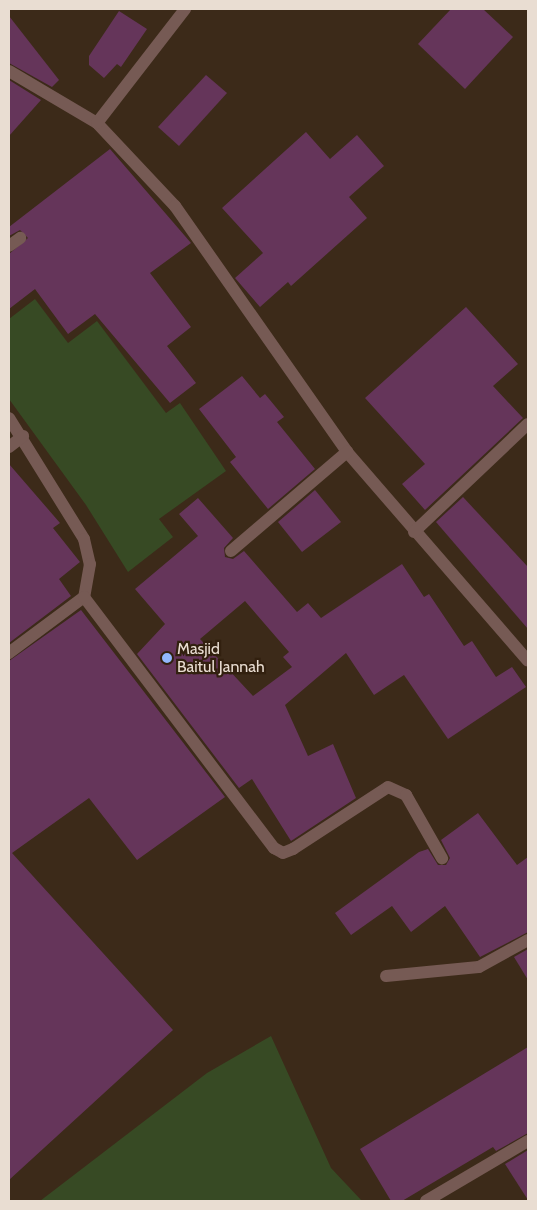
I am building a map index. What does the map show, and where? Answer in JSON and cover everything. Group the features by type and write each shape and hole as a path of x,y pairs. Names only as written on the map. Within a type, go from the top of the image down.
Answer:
{"street":[{"path":"97,123 185,9"},
{"path":"9,71 97,123 175,206 346,452 528,661"},
{"path":"9,246 20,238"},
{"path":"9,418 23,436 90,552 90,578 84,597 9,653"},
{"path":"414,532 528,424"},
{"path":"9,447 23,436"},
{"path":"231,552 346,452"},
{"path":"84,597 274,848 283,853 293,849 388,787 406,796 442,858"},
{"path":"386,976 479,967 528,940"},
{"path":"426,1201 528,1141"}],"green space":[{"path":"35,299 68,343 97,321 166,413 180,403 226,471 159,519 173,537 128,572 86,505 9,399 9,319"},
{"path":"271,1036 331,1168 362,1201 40,1201 207,1073"}],"building":[{"path":"451,9 483,9 513,37 465,89 418,44"},
{"path":"119,11 147,29 121,67 117,64 104,78 89,65 89,56"},
{"path":"9,16 59,80 52,87 9,63"},
{"path":"206,75 227,93 179,146 158,127"},
{"path":"9,80 41,100 9,136"},
{"path":"306,132 330,159 357,135 384,166 349,197 367,218 291,286 288,282 260,307 235,278 263,253 222,208"},
{"path":"110,149 191,243 150,273 191,327 167,346 196,383 170,403 95,314 68,334 35,289 9,309 9,254 28,238 20,230 9,236 9,227"},
{"path":"466,307 518,364 493,386 523,418 425,510 402,484 425,464 365,398"},
{"path":"242,376 260,398 265,394 284,417 277,422 315,469 268,509 230,462 236,457 199,409"},
{"path":"9,464 60,523 53,528 80,562 59,579 71,596 9,643"},
{"path":"315,490 341,522 302,552 278,522"},
{"path":"463,497 528,567 528,629 436,522"},
{"path":"198,498 233,538 224,548 225,557 233,559 244,551 297,612 308,603 321,618 402,564 424,597 429,594 464,646 472,641 496,677 512,667 526,687 448,739 404,675 374,695 346,653 285,705 308,756 333,744 356,798 291,841 252,779 239,788 137,654 165,624 135,589 198,536 179,514","holes":["245,601 289,652 283,657 292,667 253,696 200,639"]},
{"path":"81,610 225,797 137,860 89,798 12,853 173,1030 9,1180 9,661"},
{"path":"478,813 517,865 528,857 528,932 480,957 445,906 411,932 392,906 351,935 335,913 419,852 428,849 438,865 446,865 450,858 441,840"},
{"path":"528,949 528,980 514,957"},
{"path":"528,1047 528,1133 496,1151 493,1147 402,1201 391,1201 360,1149"},
{"path":"528,1150 528,1200 505,1164"}],"place":[{"name":"Masjid Baitul Jannah","path":"167,658"}]}
